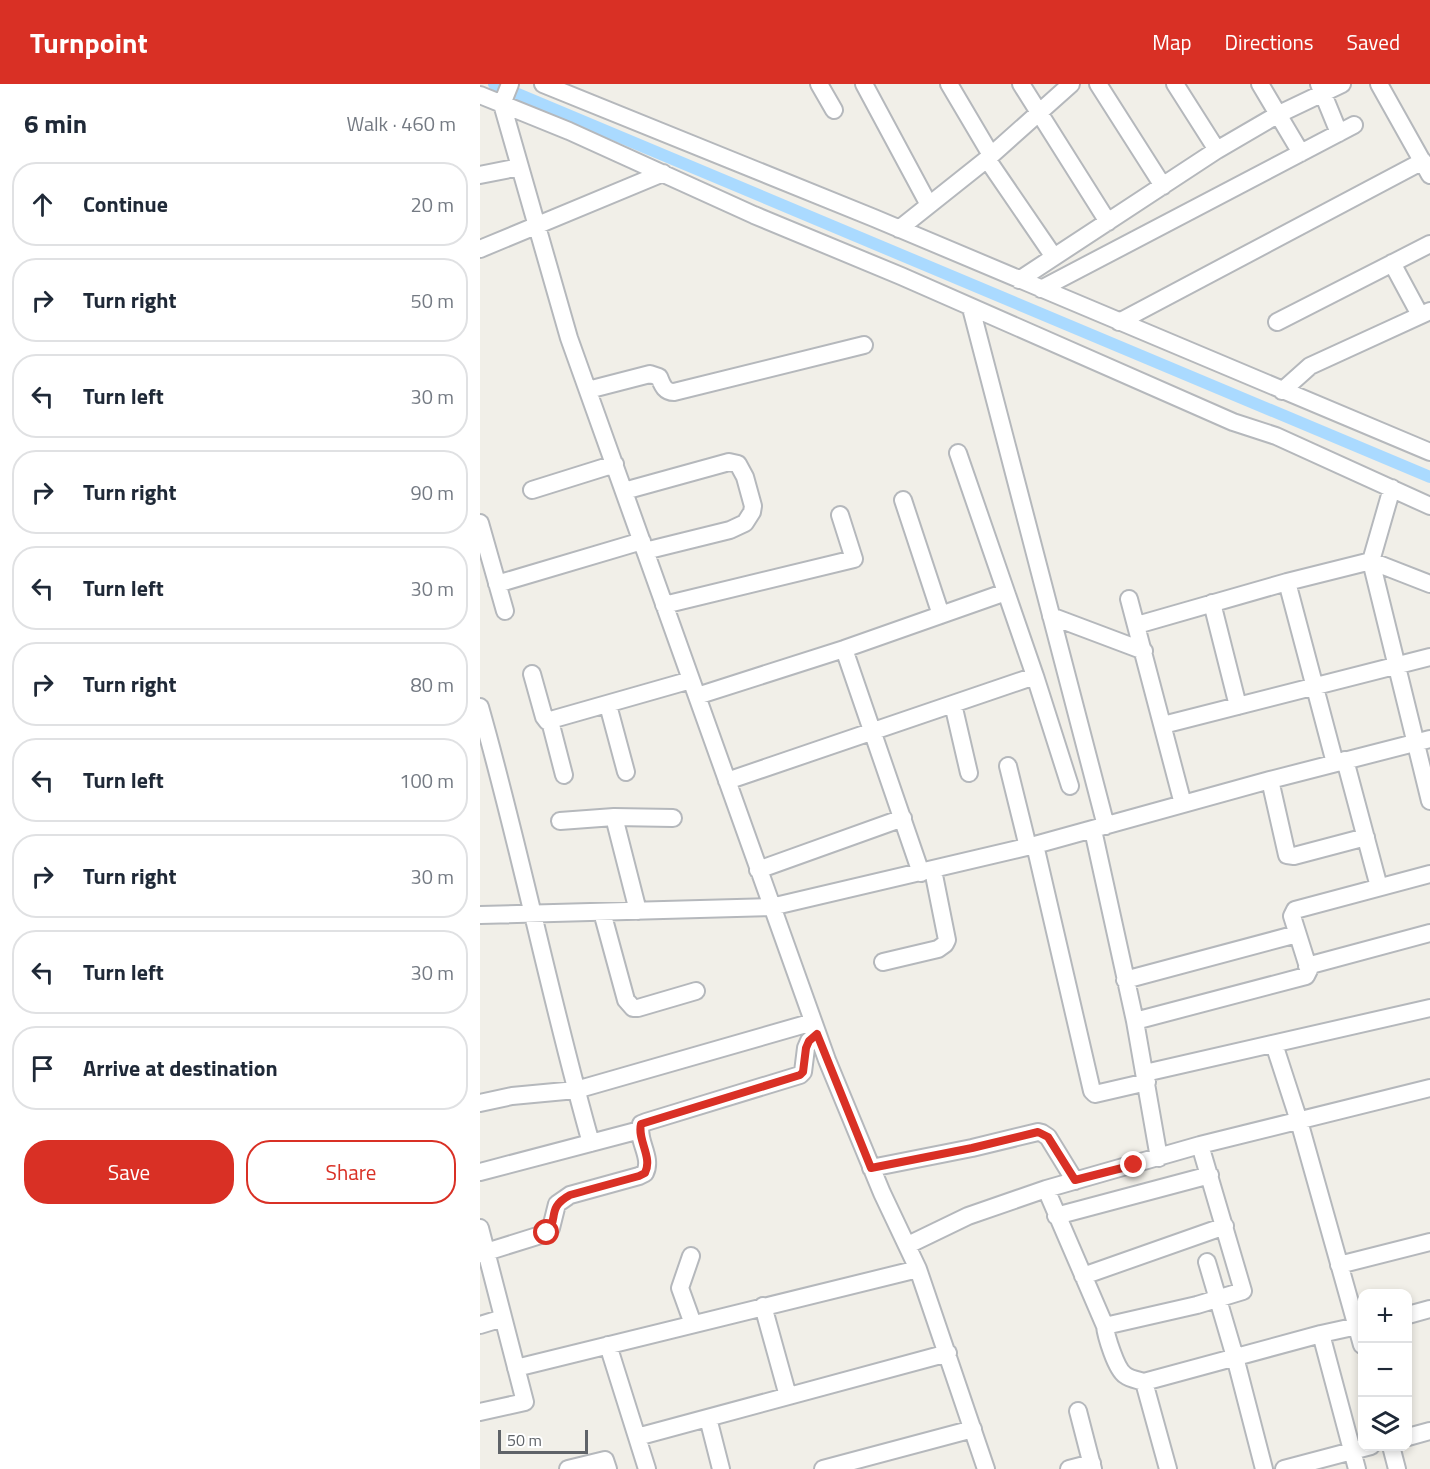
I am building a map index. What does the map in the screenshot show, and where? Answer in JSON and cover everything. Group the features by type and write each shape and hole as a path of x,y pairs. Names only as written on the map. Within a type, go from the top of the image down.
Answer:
{"street":[{"path":"543,84 899,229 1430,452"},
{"path":"819,84 834,110"},
{"path":"864,84 929,205"},
{"path":"949,84 989,157 1054,257"},
{"path":"1021,84 1108,222"},
{"path":"899,229 989,157 1071,84"},
{"path":"1098,84 1163,186"},
{"path":"1175,84 1217,150"},
{"path":"1260,84 1301,153"},
{"path":"1019,280 1217,150 1321,88 1342,84"},
{"path":"1119,322 1426,168 1379,84"},
{"path":"1321,88 1339,133"},
{"path":"480,96 506,96 569,131 754,215 901,276 1233,422 1276,436 1430,506"},
{"path":"506,96 520,167 569,338 815,1028 871,1168 918,1269 986,1469"},
{"path":"1041,289 1354,125"},
{"path":"480,175 520,167"},
{"path":"480,249 663,173"},
{"path":"1277,322 1430,244"},
{"path":"1282,391 1310,366 1425,313 1392,263"},
{"path":"971,308 1051,616 1099,828 1159,1158"},
{"path":"588,390 650,374 659,376 665,389 674,392 864,345"},
{"path":"958,453 1035,676 1070,786"},
{"path":"497,584 644,546 730,530 745,523 752,513 753,506 745,477 738,464 729,462 624,491"},
{"path":"532,490 615,464"},
{"path":"1392,488 1371,561 1395,664 1422,741 1430,801"},
{"path":"903,500 941,615"},
{"path":"664,605 854,559 840,515"},
{"path":"480,523 505,611"},
{"path":"1137,625 1287,582 1371,561 1430,584"},
{"path":"1287,582 1315,686 1366,837 1379,887"},
{"path":"532,674 544,717 550,721 608,705 694,688 844,649 1006,592"},
{"path":"1129,599 1183,804"},
{"path":"1212,603 1238,706"},
{"path":"1051,616 1144,651"},
{"path":"844,649 903,818 927,871 947,940 938,949 883,962"},
{"path":"1163,725 1395,664 1430,657"},
{"path":"727,781 1035,676"},
{"path":"953,704 969,772"},
{"path":"608,705 626,772"},
{"path":"480,707 591,1143"},
{"path":"550,721 564,775"},
{"path":"480,915 771,907 1032,846 1270,780 1422,741"},
{"path":"1008,766 1032,846 1092,1091 1095,1094 1274,1044 1430,1008"},
{"path":"1270,780 1287,855 1294,856 1366,837"},
{"path":"614,818 638,911"},
{"path":"560,821 673,818"},
{"path":"758,870 903,818"},
{"path":"1135,1021 1306,976 1309,973 1292,916 1295,910 1430,874"},
{"path":"602,912 629,1005 638,1008 696,991"},
{"path":"1307,966 1430,933"},
{"path":"1125,980 1297,934"},
{"path":"480,1103 512,1096 576,1090 742,1044 815,1028"},
{"path":"483,1253 547,1233 551,1228 557,1204 570,1195 645,1173 648,1162 640,1130 641,1124 800,1075 803,1072 809,1041 815,1028"},
{"path":"1274,1044 1299,1121 1339,1265 1358,1320"},
{"path":"908,1245 968,1216 1075,1180 1200,1145 1430,1088"},
{"path":"480,1172 640,1130"},
{"path":"871,1168 1038,1132 1048,1137 1075,1180"},
{"path":"1105,1326 1197,1305 1242,1291 1200,1145"},
{"path":"1056,1216 1210,1175"},
{"path":"1046,1189 1105,1326 1120,1368 1125,1375 1144,1382 1321,1334 1358,1326"},
{"path":"1083,1276 1225,1226"},
{"path":"480,1228 483,1253 525,1402 480,1412"},
{"path":"1339,1265 1430,1242"},
{"path":"691,1256 680,1288 693,1324"},
{"path":"1207,1262 1219,1298 1264,1469"},
{"path":"516,1368 918,1269"},
{"path":"763,1306 788,1396"},
{"path":"1412,1314 1430,1309"},
{"path":"480,1324 503,1318"},
{"path":"1321,1334 1357,1469"},
{"path":"608,1345 647,1469"},
{"path":"637,1437 948,1353"},
{"path":"1144,1382 1168,1469"},
{"path":"1069,1469 1092,1466 1078,1412"},
{"path":"708,1418 721,1469"},
{"path":"824,1469 973,1429"},
{"path":"1412,1436 1430,1431"},
{"path":"1284,1469 1358,1449"},
{"path":"1392,1451 1397,1469"},
{"path":"568,1469 605,1460 608,1469"}],"waterway":[{"path":"494,84 1430,477"}],"route":[{"path":"547,1233 551,1228 557,1204 563,1199 645,1173 648,1162 640,1130 641,1124 800,1075 803,1072 806,1048 812,1037 817,1034 871,1168 1038,1132 1048,1137 1075,1180 1134,1165"}]}
